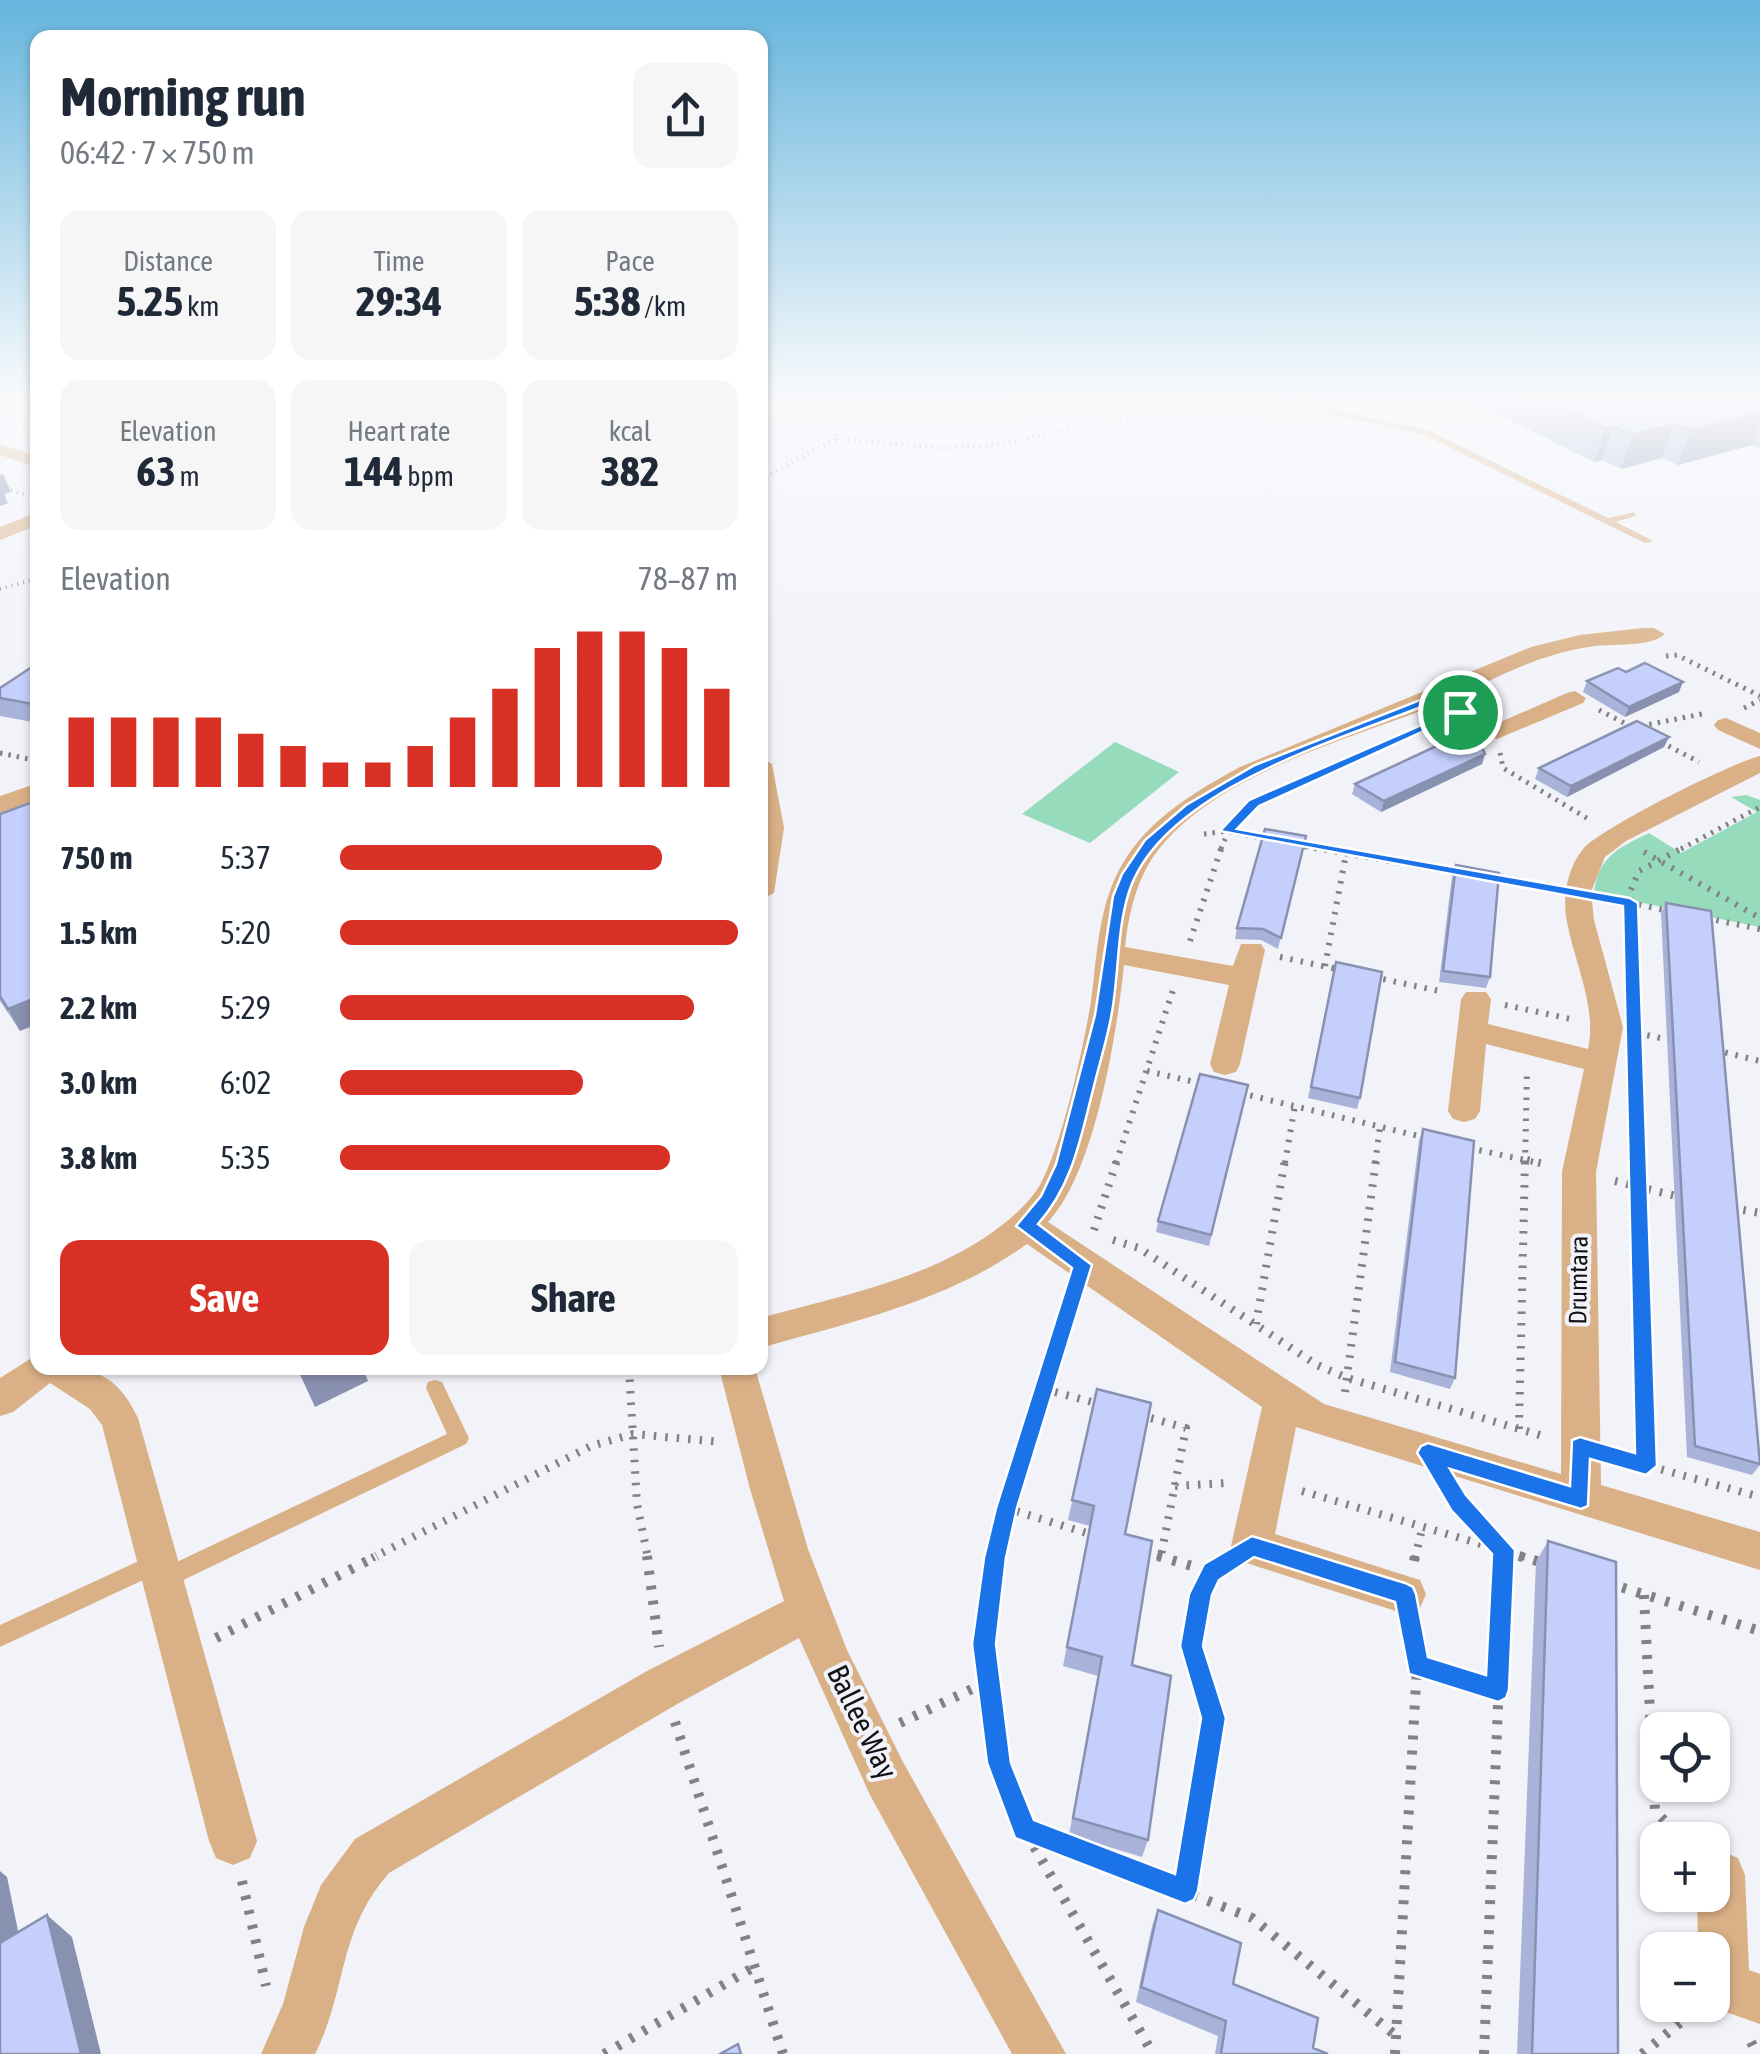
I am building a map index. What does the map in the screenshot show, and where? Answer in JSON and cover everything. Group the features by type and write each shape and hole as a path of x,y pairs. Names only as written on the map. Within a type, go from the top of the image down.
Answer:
{"street":[{"path":"0,534 30,521"},
{"path":"1592,613 1620,636"},
{"path":"768,1330 944,1274 981,1258 1026,1226 1048,1201 1065,1164 1096,1048 1118,908 1129,874 1162,830 1248,773 1535,653 1620,636 1657,645"},
{"path":"1430,699 1497,732 1575,698"},
{"path":"1726,725 1760,742"},
{"path":"1577,892 1594,854 1617,836 1760,763"},
{"path":"0,805 30,793"},
{"path":"768,794 772,830 768,851"},
{"name":"Drumtara","path":"1577,892 1580,920 1626,1024 1601,1063 1579,1172 1581,1499"},
{"path":"1112,954 1181,967 1248,964 1225,1064"},
{"path":"1464,1111 1476,998"},
{"path":"1474,1031 1601,1063"},
{"path":"1026,1226 1282,1400 1340,1428 1760,1551"},
{"path":"0,1400 33,1375"},
{"path":"69,1375 103,1397 118,1418 233,1841"},
{"name":"Ballee Way","path":"740,1375 757,1445 809,1610 867,1739 1040,2054"},
{"path":"1282,1400 1252,1546 1405,1594"},
{"path":"287,2054 297,2034 335,1904 349,1880 372,1856 646,1696 809,1610"},
{"path":"1722,1912 1724,1986 1760,1999"}],"lane":[{"path":"1552,494 1648,541"},
{"path":"1607,521 1632,514"},
{"path":"0,1636 160,1571 459,1438 436,1388"}],"path":[{"path":"0,589 30,580"},
{"path":"1657,645 1760,696"},
{"path":"1618,719 1706,765"},
{"path":"1373,751 1254,803 1227,831 1092,1234 1140,1248 1316,1365 1347,1378 1760,1496"},
{"path":"0,753 30,759"},
{"path":"1503,768 1588,819"},
{"path":"1634,996 1630,903 1638,871 1760,807"},
{"path":"1227,831 1278,841"},
{"path":"1617,836 1760,918"},
{"path":"1296,845 1686,914"},
{"path":"1325,966 1346,854"},
{"path":"1704,918 1760,929"},
{"path":"1191,938 1248,964 1344,970"},
{"path":"1363,974 1626,1024 1677,1042"},
{"path":"1626,1024 1635,1051"},
{"path":"1519,1429 1528,1044"},
{"path":"1710,1049 1760,1060"},
{"path":"1635,1070 1646,1466"},
{"path":"1271,1100 1444,1142"},
{"path":"1256,1324 1294,1105"},
{"path":"1340,1428 1380,1126"},
{"path":"1460,1146 1525,1160"},
{"path":"1639,1187 1688,1199"},
{"path":"1724,1206 1760,1213"},
{"path":"1082,1265 1006,1508 984,1644 999,1763 1024,1829 1153,2054"},
{"path":"1044,1388 1115,1408"},
{"path":"1133,1413 1186,1428 1161,1556"},
{"path":"182,1655 591,1446 633,1434 757,1445"},
{"path":"1428,1453 1459,1502 1504,1550 1484,2054"},
{"path":"1006,1508 1109,1540"},
{"path":"1395,2054 1418,1666 1405,1594 1423,1525 1556,1567"},
{"path":"1126,1546 1212,1572"},
{"path":"1185,1891 1214,1718 1191,1646 1200,1594 1212,1572 1252,1546"},
{"path":"1592,1578 1760,1630"},
{"path":"1644,1594 1655,1811 1666,1822"},
{"path":"1418,1666 1498,1690"},
{"path":"867,1739 989,1681"},
{"path":"1024,1829 1252,1918 1396,2036"},
{"path":"233,1841 268,1996"},
{"path":"604,2054 754,1967"},
{"path":"1642,2054 1681,2022"}],"green space":[{"path":"1115,742 1179,772 1090,843 1022,814"},
{"path":"1746,795 1760,800 1760,927 1594,893 1605,862 1619,849 1649,833 1681,853 1757,812 1731,797"}],"building":[{"path":"1645,663 1683,682 1629,707 1587,681 1618,668 1626,672"},
{"path":"30,668 30,704 0,698 0,688"},
{"path":"1637,721 1669,737 1571,786 1539,768"},
{"path":"1473,729 1485,754 1384,801 1355,784"},
{"path":"30,803 30,1000 8,1009 0,996 0,814"},
{"path":"1265,829 1306,836 1281,938 1263,929 1237,928"},
{"path":"1456,865 1499,873 1490,977 1443,971"},
{"path":"1666,903 1711,911 1760,1464 1695,1446"},
{"path":"1336,962 1382,972 1360,1098 1311,1087"},
{"path":"1200,1074 1248,1085 1211,1235 1158,1221"},
{"path":"1423,1129 1474,1141 1455,1378 1395,1362"},
{"path":"1097,1389 1151,1403 1125,1534 1152,1541 1132,1665 1171,1676 1148,1840 1073,1818 1102,1657 1067,1647 1094,1506 1072,1500"},
{"path":"1548,1541 1616,1562 1618,2054 1532,2054"},
{"path":"1158,1910 1241,1943 1233,1984 1318,2018 1313,2048 1328,2054 1221,2054 1226,2021 1141,1987"},
{"path":"47,1915 81,2054 0,2054 0,1943"},
{"path":"738,2044 741,2054 720,2054"}],"route":[{"path":"1430,699 1460,712 1254,803 1227,831 1630,903 1646,1466 1580,1446 1581,1499 1428,1453 1459,1502 1504,1550 1498,1690 1418,1666 1405,1594 1252,1546 1212,1572 1200,1594 1191,1646 1214,1718 1185,1891 1024,1829 999,1763 984,1644 995,1558 1006,1508 1082,1265 1026,1226 1048,1201 1065,1164 1104,1015 1120,896 1140,854 1162,830 1191,808 1260,768 1430,699"}]}
